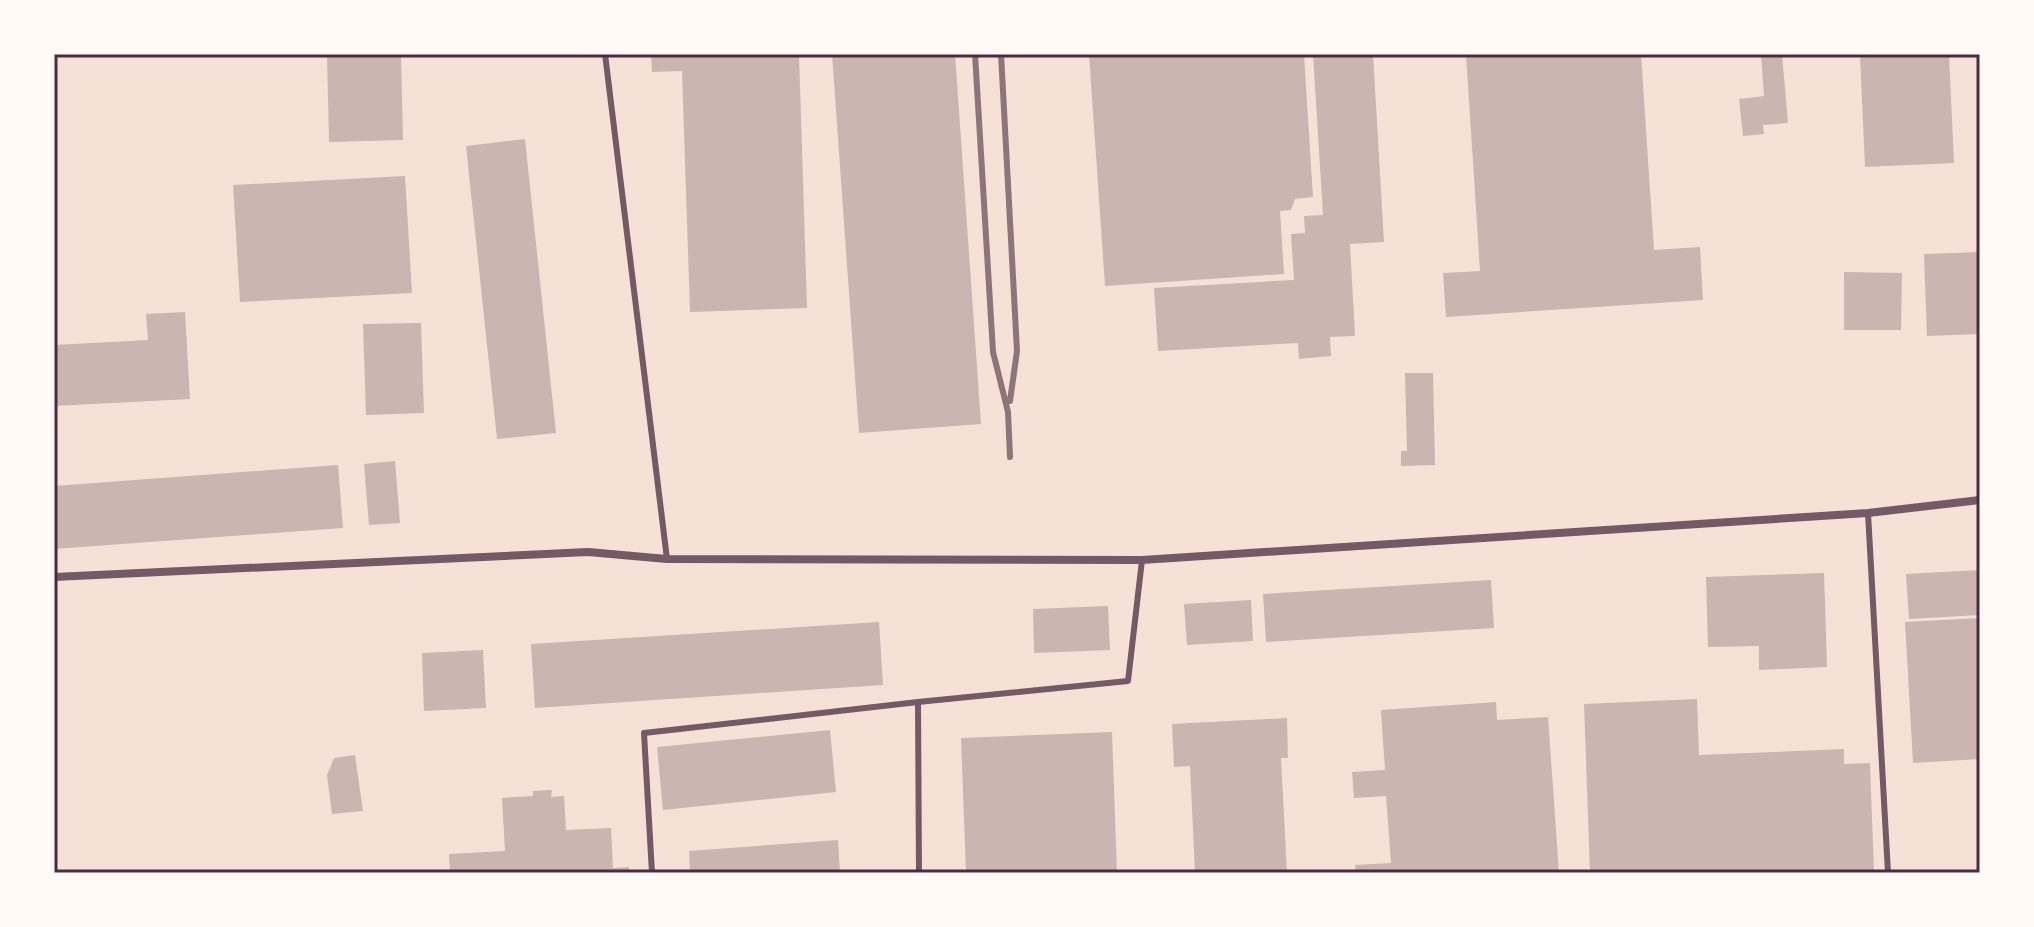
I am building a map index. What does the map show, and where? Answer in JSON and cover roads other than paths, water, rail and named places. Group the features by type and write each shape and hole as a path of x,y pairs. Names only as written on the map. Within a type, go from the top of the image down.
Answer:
{"street":[{"path":"54,577 588,552 667,559 1142,560 1868,513 1980,500"}],"lane":[{"path":"605,54 667,559"},
{"path":"1868,513 1888,873"},
{"path":"652,873 644,733 1128,681 1142,560"},
{"path":"918,702 919,873"}],"railway":[{"path":"975,54 993,352 1008,412 1010,457"},
{"path":"1001,54 1017,351 1010,401"}]}
